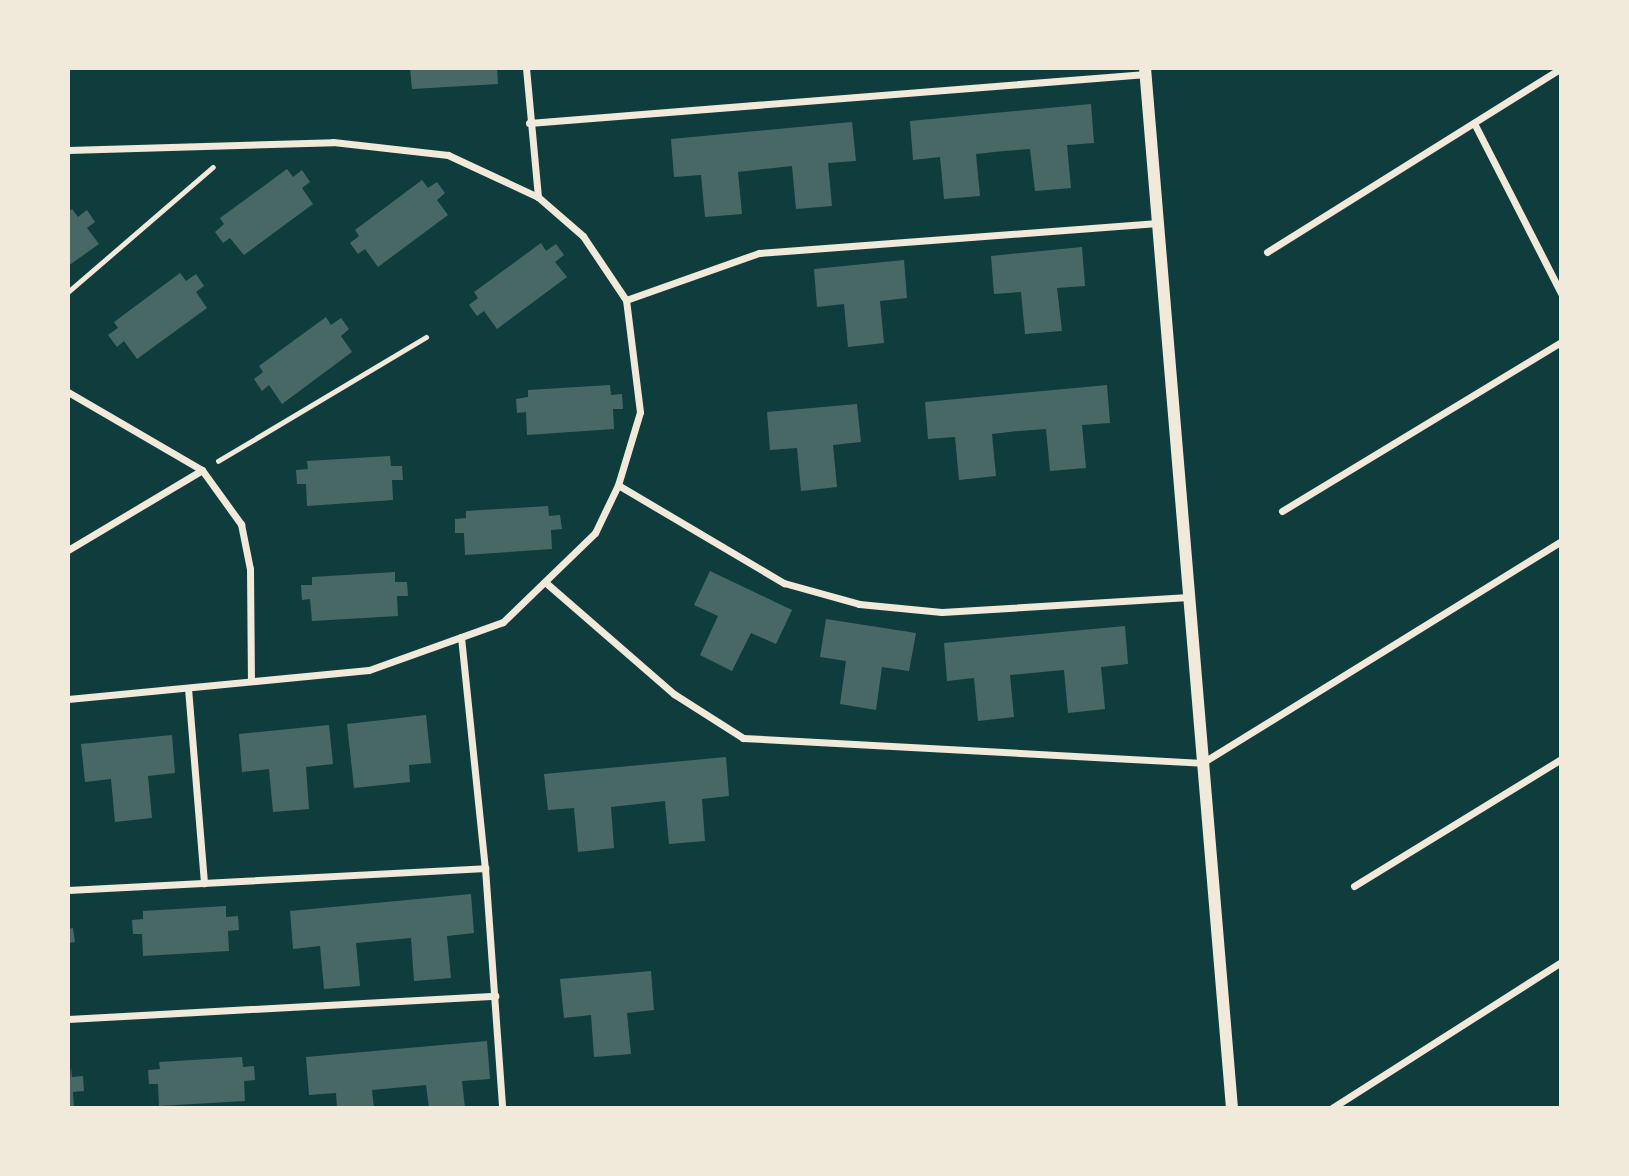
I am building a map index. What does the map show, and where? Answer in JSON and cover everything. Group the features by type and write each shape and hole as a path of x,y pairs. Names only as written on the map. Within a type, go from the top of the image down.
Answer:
{"street":[{"path":"526,68 538,197"},
{"path":"1267,252 1474,122 1548,71 1561,68"},
{"path":"529,122 1146,71 1232,1108"},
{"path":"1474,122 1561,293"},
{"path":"68,150 333,142 448,155 538,197 583,236 626,300 640,412 618,485 595,533 503,622 369,670 68,699"},
{"path":"626,300 759,253 1158,223"},
{"path":"1282,511 1561,342"},
{"path":"68,392 202,470 241,524 250,569 251,681"},
{"path":"68,550 202,470"},
{"path":"618,485 784,583 859,604 942,612 1189,597"},
{"path":"545,582 674,694 743,738 1202,763 1561,541"},
{"path":"461,637 485,867 502,1108"},
{"path":"188,688 204,883"},
{"path":"1354,886 1561,759"},
{"path":"68,890 485,867"},
{"path":"1332,1108 1561,962"},
{"path":"68,1019 495,996"}],"path":[{"path":"68,292 237,145"},
{"path":"202,470 426,337"}],"building":[{"path":"410,68 497,68 498,84 412,89"},
{"path":"1091,104 1094,143 1067,145 1071,188 1035,191 1030,149 1004,151 976,154 980,196 944,199 940,157 913,160 910,121"},
{"path":"852,122 856,161 828,163 832,206 796,209 792,166 738,172 742,214 705,217 701,175 674,177 671,139"},
{"path":"287,169 293,177 302,170 310,182 302,188 313,204 244,255 230,238 223,243 215,232 224,224 220,218"},
{"path":"422,180 428,188 437,182 445,193 437,200 448,215 378,267 365,249 358,254 350,243 359,236 355,230"},
{"path":"72,209 78,217 87,210 95,222 87,228 99,244 68,266 68,212"},
{"path":"541,243 546,251 556,244 564,255 555,262 567,277 497,329 484,311 477,316 469,305 478,298 474,292"},
{"path":"1082,247 1085,286 1057,288 1062,331 1025,334 1021,292 994,294 991,256"},
{"path":"904,260 907,298 880,301 884,343 848,347 844,304 817,307 814,269"},
{"path":"180,273 186,281 196,274 204,286 196,292 207,308 137,359 124,341 117,347 108,335 118,328 114,322"},
{"path":"326,317 331,325 341,318 349,329 341,336 352,352 282,404 269,385 262,391 254,379 263,372 259,366"},
{"path":"610,385 611,395 622,394 623,409 613,409 614,429 527,435 526,412 517,413 516,399 528,397 528,390"},
{"path":"1107,385 1110,423 1082,425 1086,468 1050,471 1046,429 1019,431 992,434 996,476 959,480 955,437 928,439 925,402"},
{"path":"857,404 861,442 833,445 837,487 801,491 797,448 770,450 767,412"},
{"path":"390,456 391,466 402,466 403,480 392,480 393,500 307,506 306,484 297,484 296,470 308,469 307,461"},
{"path":"548,506 549,516 560,515 562,529 551,530 552,549 465,555 464,533 455,533 455,519 466,518 466,511"},
{"path":"710,571 792,610 776,644 751,633 732,671 700,655 718,616 694,605"},
{"path":"395,572 395,582 407,582 408,596 397,596 398,616 312,621 310,599 302,600 301,585 312,585 312,577"},
{"path":"826,619 916,633 909,671 882,667 876,710 840,704 846,661 820,657"},
{"path":"1125,626 1128,664 1101,667 1105,709 1068,713 1064,670 1010,675 1014,717 978,721 974,678 947,681 944,643"},
{"path":"426,715 431,763 409,765 410,782 354,788 347,724"},
{"path":"329,725 333,764 306,767 309,809 273,812 269,769 242,772 239,734"},
{"path":"172,735 175,773 148,776 152,818 115,822 111,779 85,782 81,744"},
{"path":"726,757 729,796 702,799 705,841 669,844 665,801 611,807 614,848 578,852 574,808 548,810 544,774"},
{"path":"471,894 474,933 447,936 451,978 414,981 411,938 356,943 360,986 324,989 320,946 293,949 290,911"},
{"path":"226,906 226,917 238,916 239,930 228,931 229,951 143,956 142,934 133,934 132,920 143,919 143,911"},
{"path":"73,928 75,942 68,943 68,929"},
{"path":"651,971 654,1010 627,1013 631,1054 594,1057 591,1015 564,1018 560,979"},
{"path":"487,1041 490,1079 462,1081 465,1108 429,1108 426,1085 372,1090 374,1108 337,1108 336,1093 309,1095 306,1057"},
{"path":"242,1057 243,1067 254,1066 255,1080 244,1081 245,1101 159,1106 158,1084 149,1084 148,1070 160,1069 159,1062"},
{"path":"71,1067 72,1077 83,1076 84,1091 73,1092 74,1108 68,1108"}]}
